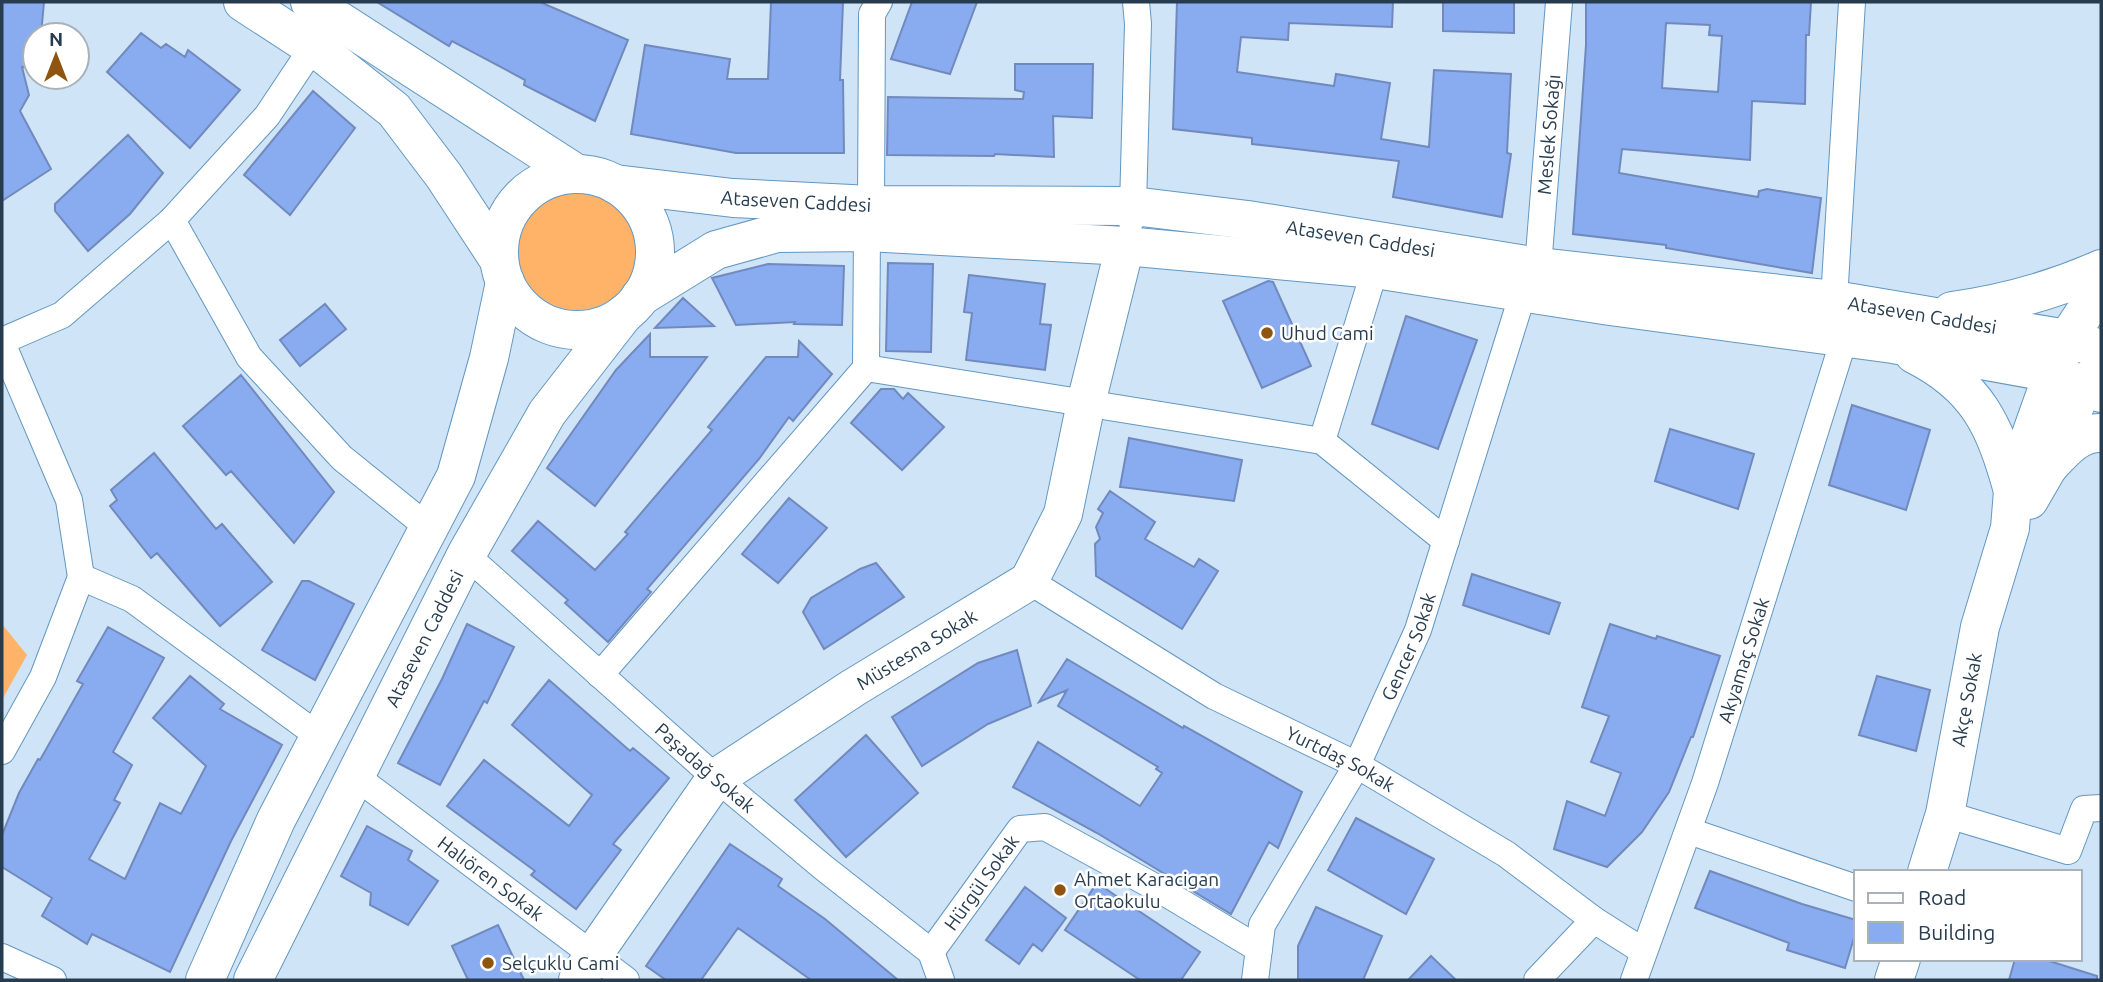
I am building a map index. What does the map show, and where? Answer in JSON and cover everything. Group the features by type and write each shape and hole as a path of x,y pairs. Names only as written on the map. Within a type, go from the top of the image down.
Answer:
{"main road":[{"path":"205,980 276,820 456,476 489,358 502,271 500,234 511,210 528,190 551,178 577,174 597,176 632,196 645,214 653,234 655,256 651,277 632,306 603,325 580,330 557,327 535,318 517,302 502,271 444,176 394,110 313,47 243,2"},
{"path":"310,2 577,174"},
{"name":"Ataseven Caddesi","path":"615,184 733,198 869,219 1375,270 1834,300 1903,328 2085,368"},
{"name":"Ataseven Caddesi","path":"253,980 466,555 547,413 632,306 716,250 777,233 869,219 1133,206 1248,220 1530,280 1844,339 1903,328"},
{"path":"1029,581 1063,514 1086,403 1125,246"},
{"path":"2012,509 2000,444 1988,420 1953,378 1928,361 1903,328 1954,310 1990,305 2033,293 2101,269"},
{"path":"2085,368 2085,312 2101,296"},
{"name":"Akçe Sokak","path":"2012,509 2047,469 2085,368"},
{"name":"Akçe Sokak","path":"1928,870 1945,814 1980,627 2012,509 2085,368"},
{"path":"2047,469 2071,443 2093,433 2101,433"},
{"name":"Müstesna Sokak","path":"586,967 716,778 853,688 1029,581"},
{"path":"1894,980 1899,961"}],"street":[{"path":"600,676 866,368 873,14 879,2"},
{"path":"1125,246 1133,206 1138,24 1136,2"},
{"name":"Meslek Sokağı","path":"1530,280 1559,2"},
{"path":"1834,300 1852,2"},
{"path":"2,751 43,677 81,577 69,500 2,342 62,315 172,220 267,116 313,47"},
{"path":"172,220 248,357 342,458 429,528"},
{"path":"1322,441 1375,270"},
{"name":"Gencer Sokak","path":"1255,980 1262,925 1357,765 1418,630 1530,280"},
{"name":"Akyamaç Sokak","path":"1634,980 1689,831 1844,339"},
{"path":"866,368 1322,441 1446,541"},
{"name":"Paşadağ Sokak","path":"466,555 716,778 824,869 931,952"},
{"path":"81,577 132,599 320,737"},
{"name":"Yurtdaş Sokak","path":"1029,581 1214,696 1357,765 1506,854 1594,920 1643,951"},
{"name":"Halıören Sokak","path":"355,776 586,967 626,980"},
{"path":"1945,814 2068,851 2084,809 2101,808"},
{"name":"Hürgül Sokak","path":"931,952 1020,829 1045,827 1164,892 1259,949"},
{"path":"1689,831 1854,887"},
{"path":"1537,980 1594,920"},
{"path":"931,952 942,980"},
{"path":"2,957 52,980"}],"shaded area":[{"path":"577,192 600,196 619,209 632,228 636,251 632,274 619,293 600,306 577,310 554,306 535,293 522,274 518,251 522,228 535,209 554,196"},
{"path":"2,624 27,655 2,700"}],"building":[{"path":"2,2 44,2 42,21 21,21 21,91 28,91 29,95 20,111 51,169 2,201"},
{"path":"377,2 540,2 628,40 595,121 524,85 525,80 452,41 449,46"},
{"path":"771,2 843,2 840,80 843,80 844,153 736,153 631,134 645,45 730,59 727,79 768,79"},
{"path":"912,2 977,2 950,74 891,59"},
{"path":"1177,2 1393,2 1392,27 1289,23 1288,40 1241,37 1237,72 1334,86 1336,74 1390,83 1381,139 1429,147 1434,70 1511,74 1507,153 1511,154 1502,217 1393,197 1399,161 1252,144 1252,138 1173,129"},
{"path":"1443,2 1514,2 1514,33 1443,31"},
{"path":"1586,2 1811,2 1809,35 1806,35 1805,104 1752,101 1750,160 1622,149 1619,173 1758,197 1759,191 1767,189 1821,198 1812,273 1666,248 1666,245 1573,234 1586,45","holes":["1666,23 1710,25 1709,35 1722,36 1718,92 1662,88"]},
{"path":"141,33 161,48 166,44 185,57 188,50 240,90 190,148 107,72"},
{"path":"1015,64 1093,64 1092,118 1053,116 1054,157 995,154 887,155 888,97 1023,99 1024,92 1015,90"},
{"path":"313,91 355,128 290,215 244,175"},
{"path":"128,135 163,173 130,214 88,251 55,211 55,204"},
{"path":"888,263 933,264 931,352 886,351"},
{"path":"768,264 844,266 842,325 794,324 795,322 736,325 712,278"},
{"path":"969,275 1045,284 1040,324 1051,325 1045,370 966,360 972,313 964,312"},
{"name":"Uhud Cami","path":"1268,281 1273,282 1311,366 1262,388 1223,301"},
{"path":"683,298 714,326 655,328"},
{"path":"325,304 346,329 300,366 280,340"},
{"path":"1406,316 1477,340 1438,449 1372,424"},
{"path":"650,334 650,357 707,357 595,506 547,468 616,370"},
{"path":"799,341 832,374 793,421 789,417 759,459 647,589 651,592 608,642 565,603 568,600 512,551 538,521 595,570 628,534 625,532 712,430 708,427 766,357 798,357"},
{"path":"241,375 334,492 294,543 231,471 226,475 183,426"},
{"path":"881,389 894,389 903,399 908,393 944,427 902,470 851,423"},
{"path":"1852,405 1930,430 1906,510 1829,485"},
{"path":"1670,429 1754,454 1738,509 1655,481"},
{"path":"1129,438 1242,460 1234,501 1120,487"},
{"path":"154,453 216,529 222,524 272,582 220,626 157,553 151,558 110,506 117,500 111,490"},
{"path":"1110,491 1155,522 1145,539 1194,567 1199,559 1218,571 1182,629 1096,576 1095,544 1100,539 1096,527 1103,513 1098,509"},
{"path":"789,498 827,528 778,583 742,554"},
{"path":"876,563 904,597 824,649 803,612 811,598 860,569"},
{"path":"1472,574 1560,603 1549,634 1463,605"},
{"path":"302,581 309,581 354,604 315,680 262,650"},
{"path":"467,624 514,647 487,703 484,701 440,785 398,763"},
{"path":"1610,624 1720,656 1693,737 1669,792 1642,832 1607,867 1554,849 1567,801 1605,816 1621,773 1591,762 1609,716 1582,707"},
{"path":"108,627 164,658 113,752 132,765 114,800 120,803 89,859 125,879 160,803 181,814 206,766 153,718 190,676 224,704 220,709 282,745 231,841 170,972 92,934 87,944 42,916 52,898 2,867 2,835 19,793 83,684 77,681"},
{"path":"1017,650 1031,706 988,724 922,766 892,717 978,663"},
{"path":"1067,659 1183,728 1184,726 1302,792 1278,848 1269,842 1231,914 1097,833 1013,787 1038,742 1140,806 1162,773 1156,769 1158,767 1058,706 1067,690 1039,702"},
{"path":"1877,676 1930,690 1916,751 1859,735"},
{"path":"549,680 630,751 633,748 669,778 613,844 621,850 576,909 531,875 535,871 447,806 484,760 569,826 592,795 512,725"},
{"path":"866,735 918,793 846,857 795,800"},
{"path":"1356,818 1434,859 1406,914 1328,870"},
{"path":"367,826 412,851 408,860 438,881 408,925 370,905 371,893 341,876"},
{"path":"730,844 782,879 778,886 825,919 898,980 811,980 738,928 701,980 666,980 646,966"},
{"path":"1710,871 1854,919 1854,938 1845,968 1787,950 1789,943 1695,908"},
{"path":"1097,883 1200,952 1181,980 1140,980 1065,930"},
{"path":"1025,887 1066,918 1042,951 1033,944 1019,964 986,940"},
{"path":"1316,907 1382,936 1363,980 1298,980 1298,946"},
{"name":"Selçuklu Cami","path":"498,925 524,980 468,980 452,946"},
{"path":"1431,956 1456,980 1408,980"},
{"path":"2014,961 2049,961 2097,976 2097,980 2009,980"}],"place":[{"name":"Uhud Cami","path":"1267,333"},
{"name":"Ahmet Karacigan Ortaokulu","path":"1060,890"},
{"name":"Selçuklu Cami","path":"488,963"}]}
